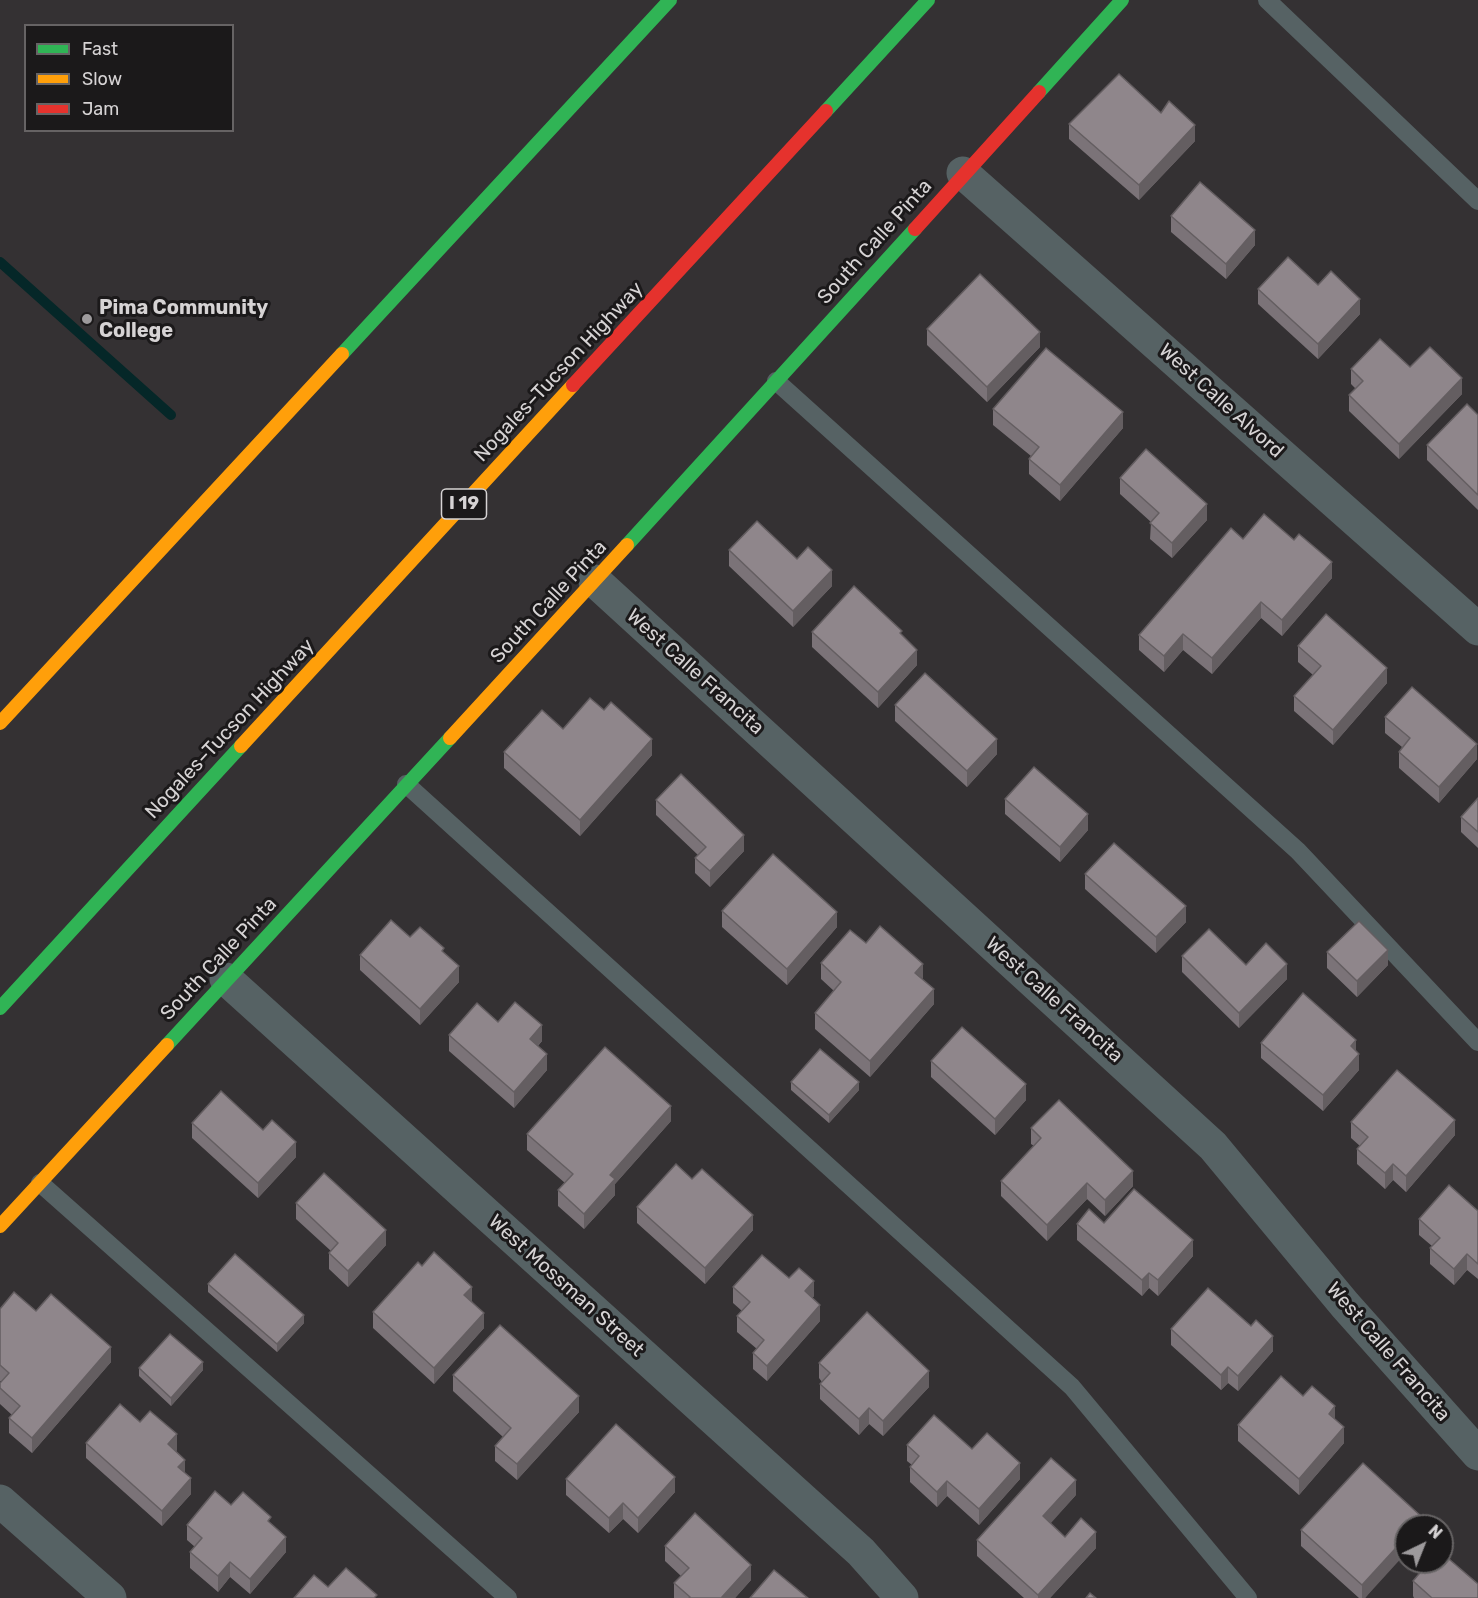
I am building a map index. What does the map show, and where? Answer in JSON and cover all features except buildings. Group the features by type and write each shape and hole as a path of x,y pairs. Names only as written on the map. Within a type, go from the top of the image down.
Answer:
{"main road":[{"path":"0,723 670,0"},
{"name":"Nogales–Tucson Highway","path":"0,1008 928,0"},
{"name":"South Calle Pinta","path":"0,1226 595,581 1122,0"}],"street":[{"name":"West Calle Alvord","path":"963,173 1478,629"},
{"name":"West Calle Francita","path":"595,581 1213,1146 1346,1305 1478,1454"},
{"name":"West Mossman Street","path":"226,979 861,1552 902,1598"},
{"path":"0,1501 110,1598"}],"lane":[{"path":"1268,0 1478,201"},
{"path":"776,381 1298,851 1478,1042"},
{"path":"406,784 1072,1387 1248,1598"},
{"path":"40,1183 508,1598"}],"waterway":[{"path":"0,262 171,415"}],"traffic: fast":[{"path":"342,354 670,0"},
{"path":"826,111 928,0"},
{"path":"1039,92 1122,0"},
{"path":"627,545 915,229"},
{"path":"167,1045 450,738"},
{"path":"0,1008 241,746"}],"traffic: slow":[{"path":"0,723 342,354"},
{"path":"241,746 573,385"},
{"path":"450,738 627,545"},
{"path":"0,1226 167,1045"}],"traffic: jam":[{"path":"915,229 1039,92"},
{"path":"573,385 826,111"}],"place":[{"name":"Pima Community College","path":"87,319"}]}
